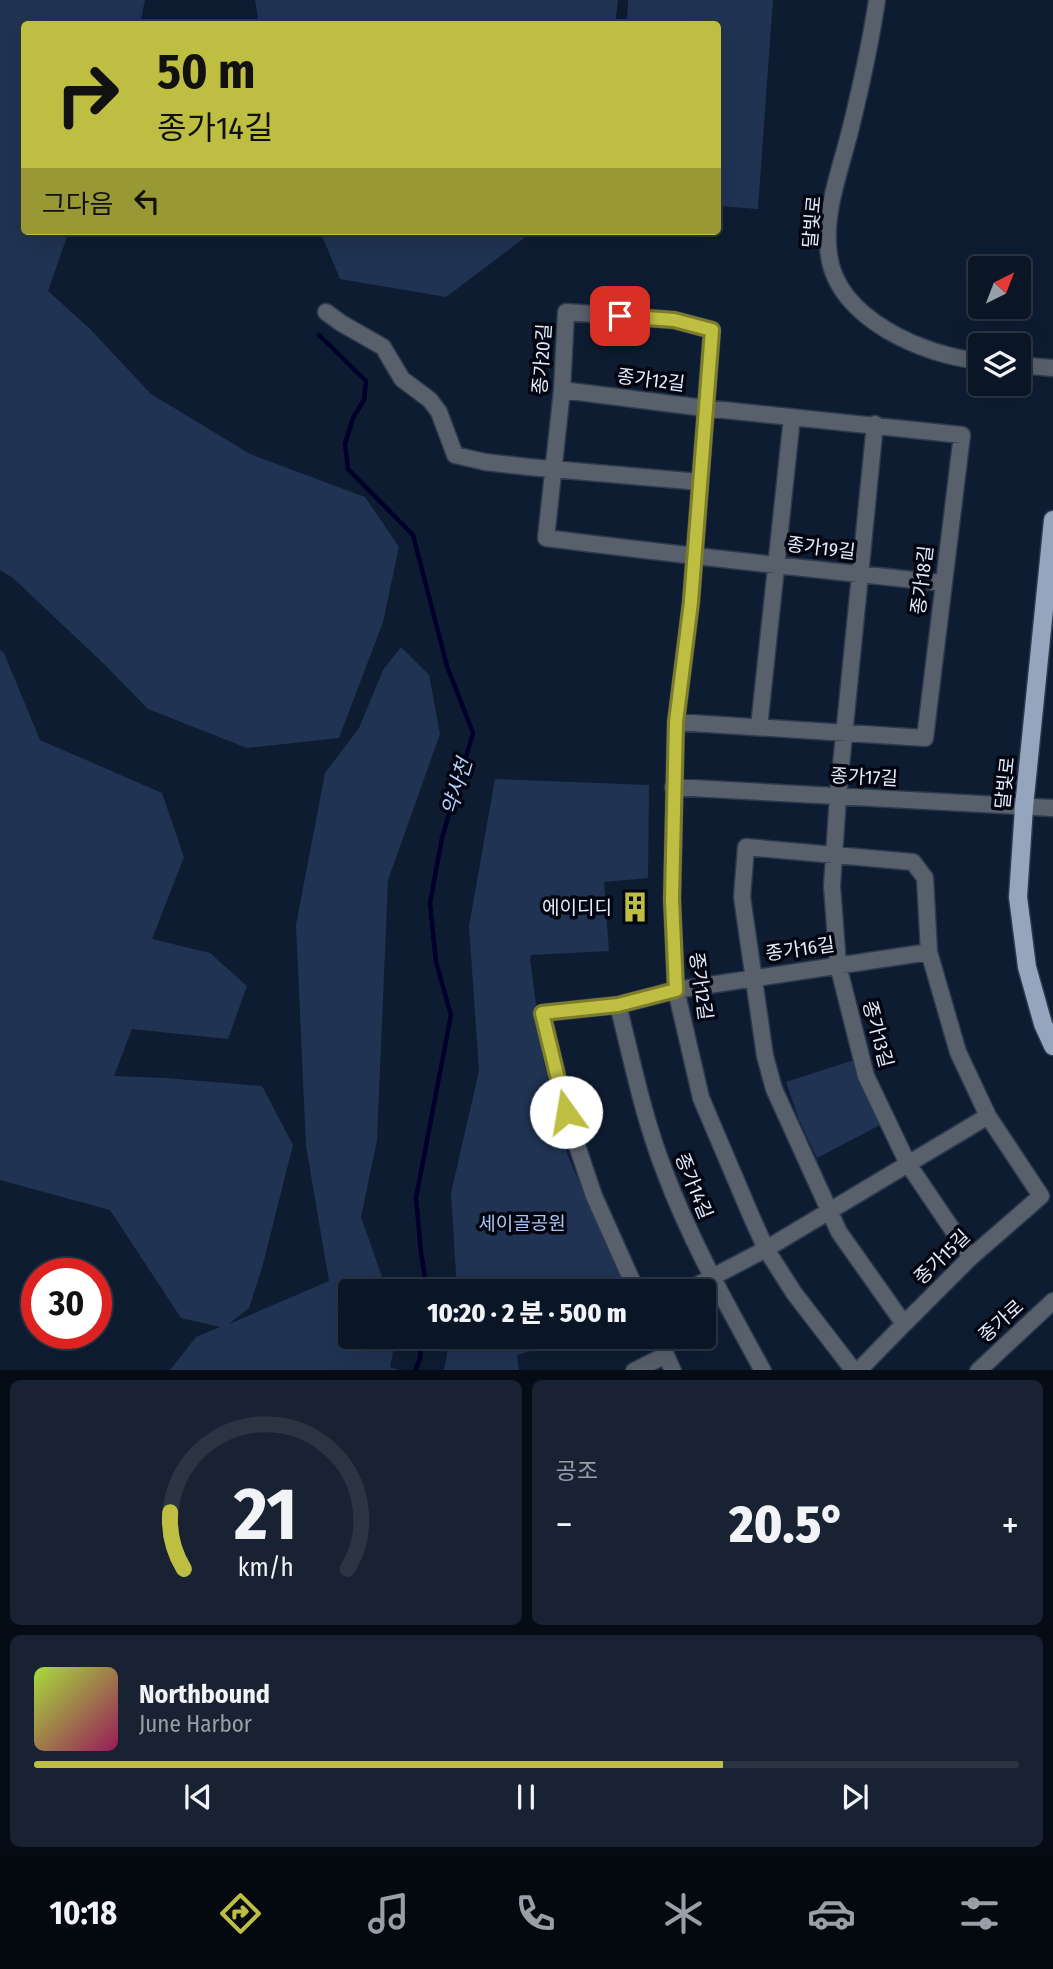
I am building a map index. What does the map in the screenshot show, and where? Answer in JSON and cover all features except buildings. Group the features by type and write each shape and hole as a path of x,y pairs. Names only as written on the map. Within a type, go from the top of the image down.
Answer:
{"main road":[{"name":"달빛로","path":"1053,520 1019,858 1019,919 1027,967 1053,1046"}],"street":[{"name":"달빛로","path":"877,0 870,42 830,212 829,256 837,282 860,310 888,331 920,347 968,360"},
{"path":"326,312 383,346 402,379 430,400 439,412 455,455 485,462 700,482"},
{"name":"종가20길","path":"694,557 546,538 562,390 566,312 674,320 712,330 704,408"},
{"path":"1031,366 1053,368"},
{"name":"종가12길","path":"562,390 704,408 691,602 676,722 672,899 676,990 701,1098 766,1249 794,1293 856,1370"},
{"name":"종가18길","path":"676,722 925,738 962,435 704,408"},
{"path":"759,727 792,416"},
{"path":"844,733 875,424"},
{"name":"종가19길","path":"694,557 943,583"},
{"name":"종가13길","path":"844,733 832,886 838,965 866,1076 908,1164 971,1257"},
{"name":"종가17길","path":"673,787 1053,808"},
{"path":"835,855 746,846 742,897 752,977 765,1056 774,1089 839,1232 904,1324"},
{"name":"종가15길","path":"835,855 914,862 925,878 929,952 958,1052 988,1116 1041,1196 971,1257 856,1370"},
{"name":"종가16길","path":"676,990 929,952"},
{"path":"631,1279 590,1184 566,1112 542,1013 618,1005 676,990"},
{"name":"종가14길","path":"618,1005 642,1103 663,1167 693,1239 762,1370"},
{"path":"708,1279 766,1249 988,1116"},
{"name":"종가로","path":"978,1370 1053,1301"},
{"path":"634,1370 670,1363"}],"green space":[{"path":"0,0 145,0 141,21 21,21 21,235 68,235 48,291 90,329 151,394 250,454 365,497 399,547 383,622 339,738 247,748 148,709 13,578 0,570"},
{"path":"255,0 618,0 615,21 258,21"},
{"path":"628,0 773,0 758,209 721,206 721,21 627,21"},
{"path":"322,235 526,235 446,297 340,279"},
{"path":"401,647 429,675 440,734 388,880 377,1140 361,1217 383,1279 338,1279 338,1349 394,1349 390,1367 398,1370 170,1370 196,1337 220,1327 181,1318 110,1210 0,1180 0,650 4,653 40,740 162,793 184,857 152,939 210,953 247,986 228,1039 132,1029 114,1076 262,1086 293,1145 262,1268 249,1308 229,1324 329,1281 306,1146 296,925 325,773 359,728 383,670"},
{"name":"세이골공원","path":"495,779 649,785 648,878 604,882 609,951 531,955 530,959 544,1064 568,1156 622,1279 456,1279 451,1193 479,1071 469,926"},
{"path":"854,1060 880,1125 817,1158 799,1120 786,1082"},
{"path":"448,1349 537,1349 517,1355 519,1370 444,1370"}],"waterway":[{"name":"약사천","path":"319,335 366,381 364,400 353,418 345,444 348,469 413,535 447,666 473,733 442,838 430,903 436,962 451,1015 416,1198 425,1279"},
{"name":"약사천","path":"415,1370 421,1349"}],"place":[{"name":"에이디디","path":"635,907"}],"route":[{"path":"566,1112 542,1013 618,1005 676,990 672,899 676,722 691,602 712,330 674,320 620,316"}]}
